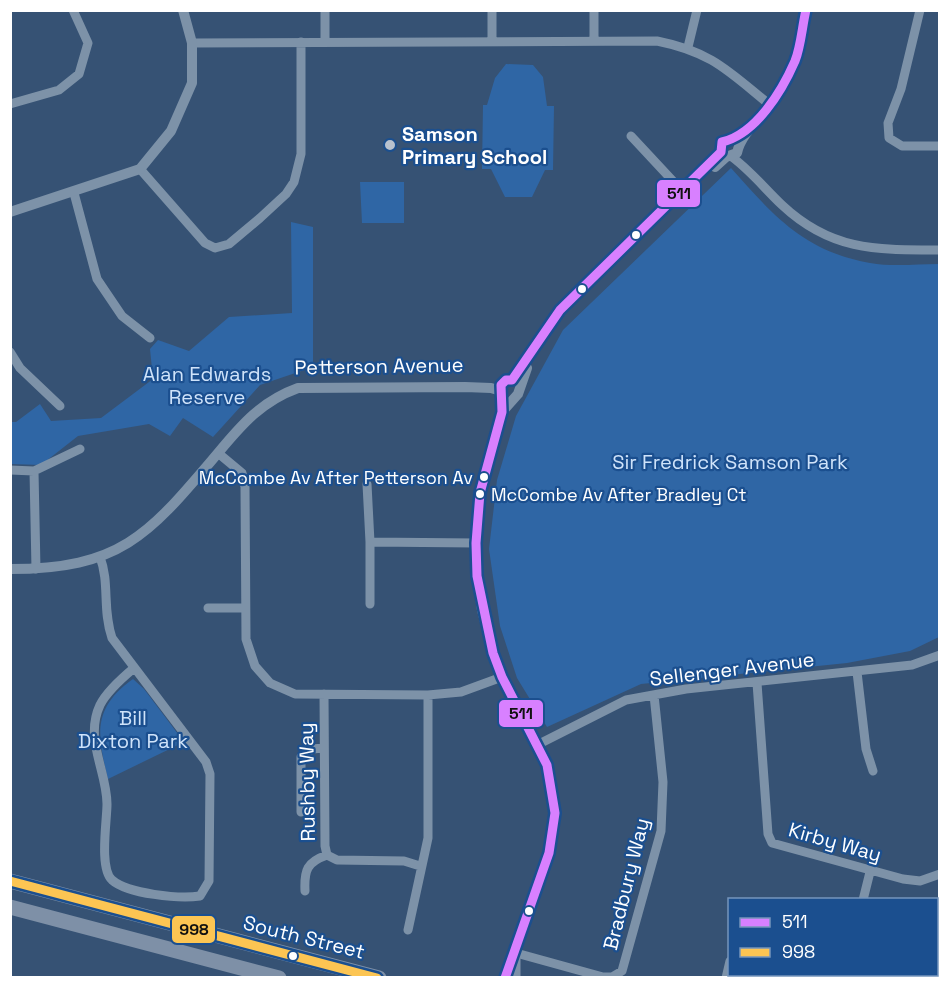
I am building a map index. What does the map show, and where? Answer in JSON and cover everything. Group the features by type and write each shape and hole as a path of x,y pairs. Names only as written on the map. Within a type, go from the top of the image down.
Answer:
{"highway":[{"name":"South Street","path":"10,881 379,978"},
{"path":"10,907 279,978"},
{"path":"509,978 514,956"}],"street":[{"path":"10,104 59,90 80,74 88,42 73,10"},
{"path":"10,213 140,170 171,131 192,82 192,43 183,10"},
{"path":"325,10 325,41"},
{"path":"492,10 492,40"},
{"path":"594,10 594,40"},
{"path":"688,47 697,10"},
{"path":"514,956 549,853 554,826 552,788 546,765 502,676 482,610 476,543 484,472 505,395 501,385 512,382 560,310 682,192 731,151 771,105 795,60 806,10"},
{"path":"920,10 901,89 888,123 890,138 902,146 939,146"},
{"path":"192,43 657,40 688,47 710,56 771,105"},
{"path":"140,170 205,243 215,248 228,244 286,194 294,182 301,154 301,42"},
{"path":"631,136 682,192"},
{"path":"731,151 798,219 828,237 863,248 939,250"},
{"path":"74,193 97,279 122,316 150,338"},
{"path":"10,352 20,368 60,406"},
{"name":"Petterson Avenue","path":"237,430 238,423 255,403 272,391 297,381 512,382"},
{"path":"505,395 519,392 512,382"},
{"name":"Petterson Avenue","path":"10,569 74,565 100,557 132,541 165,515 237,430 275,397 298,388 465,387 490,388 505,395"},
{"path":"10,471 34,471 80,449"},
{"path":"218,453 242,473 245,487 247,648 263,677 288,693 428,695 462,692 502,676"},
{"path":"34,471 36,569"},
{"path":"367,484 370,604"},
{"path":"370,542 476,543"},
{"path":"100,557 105,579 105,619 112,638 206,762 210,774 208,881 200,896 180,899 122,886 110,878 105,863 108,801 95,748 95,726 100,705 121,678 134,668"},
{"path":"208,608 245,608"},
{"name":"Sellenger Avenue","path":"537,745 626,700 686,689 912,665 939,655"},
{"path":"857,672 866,749 873,771"},
{"name":"Kirby Way","path":"756,683 768,834 772,843 870,872 920,881 939,874"},
{"name":"Rushby Way","path":"324,694 325,846 327,855 336,860 404,861 420,866"},
{"path":"408,930 420,866 428,838 428,695"},
{"name":"Bradbury Way","path":"514,956 603,977 612,977 622,971 661,831 663,782 654,695"},
{"path":"301,812 301,757 312,749 324,748"},
{"path":"305,891 305,875 309,863 327,855"},
{"path":"864,898 870,872"},
{"path":"305,958 326,969 331,978"},
{"path":"340,978 356,971"}],"green space":[{"path":"506,64 533,65 543,77 547,106 554,106 553,170 545,170 532,197 505,197 491,169 482,169 483,105 487,105 495,78"},
{"name":"Sir Fredrick Samson Park","path":"731,168 791,229 826,250 878,264 939,264 939,637 910,651 847,663 641,684 547,727 517,678 500,626 489,549 497,480 516,416 563,330"},
{"path":"360,182 404,182 404,223 362,223"},
{"name":"Alan Edwards Reserve","path":"291,222 313,227 313,367 260,385 213,437 183,418 170,436 149,424 78,436 41,465 11,464 11,422 16,422 40,404 51,421 101,418 153,379 150,349 158,340 189,351 229,317 292,313"},
{"name":"Bill Dixton Park","path":"133,679 144,689 184,742 108,779 100,736 101,723 110,701"}],"transit line":[{"name":"511","path":"505,978 549,853 555,813 547,765 502,677 493,653 477,576 476,543 480,493 502,412 501,385 506,380 512,380 560,310 721,152 722,142 746,130 766,110 783,85 795,61 806,10"},
{"name":"998","path":"10,881 377,978"}],"place":[{"name":"Samson Primary School","path":"390,145"},
{"name":"McCombe Av After Petterson Av","path":"484,477"},
{"name":"McCombe Av After Bradley Ct","path":"480,494"}]}
